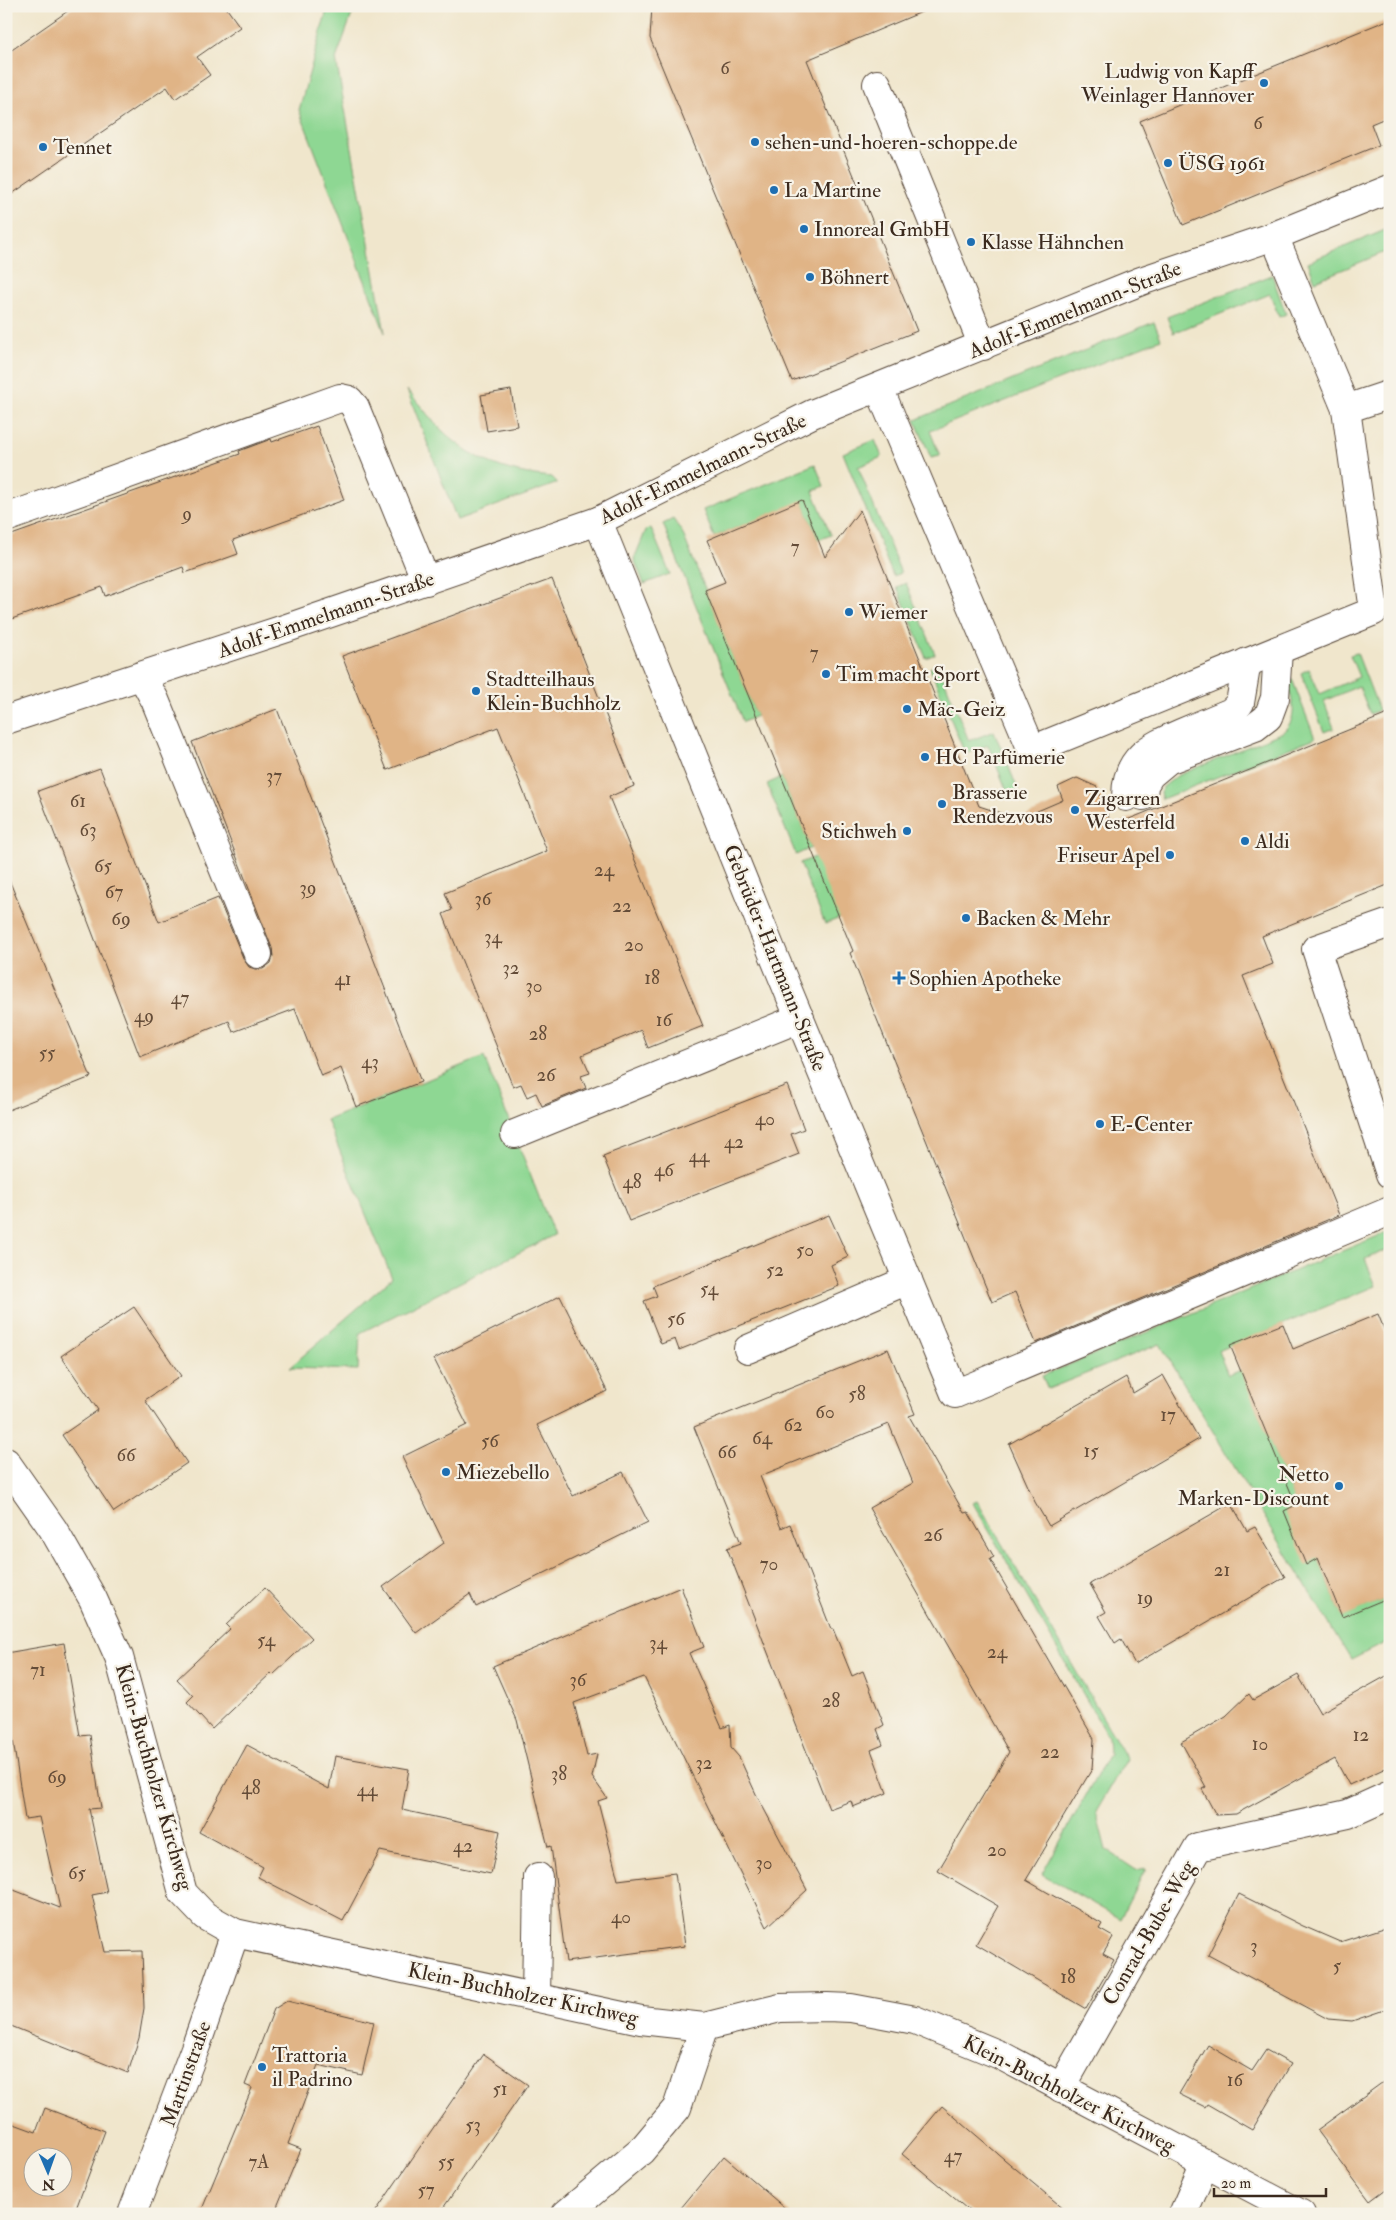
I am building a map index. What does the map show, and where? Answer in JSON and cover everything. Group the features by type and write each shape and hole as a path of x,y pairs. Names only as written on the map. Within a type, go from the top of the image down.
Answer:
{"street":[{"path":"877,84 983,346"},
{"name":"Adolf-Emmelmann-Straße","path":"6,720 426,581 598,521 812,414 1141,281 1274,236 1390,189"},
{"path":"879,388 1032,750 1374,611 1346,410 1274,236"},
{"path":"1346,410 1385,396"},
{"path":"6,518 340,398 349,400 355,407 426,581"},
{"name":"Gebrüder-Hartmann-Straße","path":"598,521 955,1394 1390,1211"},
{"path":"1247,662 1240,702 1231,712 1152,745 1139,756 1129,772 1126,785 1134,800 1150,774 1168,760 1255,727 1268,716 1275,698 1278,650"},
{"path":"142,676 158,709 258,954"},
{"path":"1390,923 1316,949 1390,1174"},
{"path":"515,1134 800,1018"},
{"path":"748,1349 908,1280"},
{"name":"Klein-Buchholzer Kirchweg","path":"6,1462 53,1529 93,1599 119,1657 182,1892 205,1916 235,1933 641,2020 704,2027 780,2008 851,2008 915,2020 1000,2055 1301,2214"},
{"name":"Conrad-Bube-Weg","path":"1061,2088 1198,1847 1348,1814 1390,1795"},
{"path":"536,1997 538,1877"},
{"name":"Martinstraße","path":"132,2214 188,2070 235,1933"},
{"path":"566,2214 641,2151 677,2108 704,2027"},
{"path":"1183,2214 1205,2163"}],"green space":[{"path":"328,6 355,6 336,59 385,333 299,110"},
{"path":"1390,228 1390,250 1315,281 1308,262"},
{"path":"1272,275 1286,314 1279,317 1270,294 1173,333 1167,317"},
{"path":"1154,322 1161,339 930,431 940,456 931,458 915,420"},
{"path":"407,390 435,423 474,455 503,468 552,477 558,483 457,520"},
{"path":"875,440 882,457 858,467 901,573 893,576 843,453"},
{"path":"815,464 824,486 813,491 831,535 818,540 802,501 714,537 703,510"},
{"path":"673,519 682,532 757,716 743,722 663,524"},
{"path":"651,528 670,574 644,584 634,559 646,530"},
{"path":"906,583 935,654 926,658 897,587"},
{"path":"1357,653 1379,710 1370,714 1359,686 1324,701 1334,728 1324,732 1301,673 1309,669 1320,694 1359,677 1350,655"},
{"path":"938,664 969,741 994,731 1019,792 1009,796 988,745 965,754 930,668"},
{"path":"1292,679 1315,738 1162,799 1160,793 1163,787 1177,776 1283,732 1293,714 1291,695 1286,682"},
{"path":"782,777 811,848 796,855 767,784"},
{"path":"815,857 850,914 825,924 800,863"},
{"path":"484,1057 554,1235 360,1333 358,1370 289,1368 392,1278 327,1120"},
{"path":"1390,1231 1390,1249 1365,1259 1376,1286 1218,1351 1228,1375 1241,1370 1342,1616 1390,1597 1390,1640 1351,1660 1160,1344 1048,1389 1042,1376"},
{"path":"977,1501 1127,1759 1096,1811 1106,1850 1136,1870 1146,1868 1120,1919 1042,1874 1109,1754 1108,1737 973,1503"}],"building":[{"name":"Tennet","path":"75,6 225,6 240,27 197,57 210,75 175,99 167,87 6,198 6,54"},
{"path":"652,6 936,6 807,60 917,331 792,381 650,38"},
{"path":"1390,19 1390,116 1371,124 1379,145 1183,225 1140,121"},
{"path":"511,390 517,426 487,431 481,395"},
{"path":"317,426 344,500 233,540 238,554 185,573 183,567 105,596 102,587 6,621 6,537 240,454 239,451 271,439 272,442"},
{"path":"802,500 825,557 860,510 979,806 1019,819 1063,800 1058,787 1077,778 1097,787 1112,826 1390,713 1390,884 1262,936 1273,964 1243,976 1339,1215 1036,1343 1015,1292 992,1302 850,953 853,951 705,590 725,582 707,540"},
{"path":"552,579 634,786 609,797 703,1026 648,1048 641,1030 582,1055 590,1073 581,1076 586,1088 542,1106 536,1093 527,1097 521,1084 513,1087 443,914 452,910 445,893 547,851 498,727 387,770 342,656"},
{"path":"277,709 421,1082 356,1107 341,1068 321,1076 295,1009 233,1032 229,1021 140,1057 38,791 100,768 159,922 218,898 244,960 249,967 263,969 271,963 273,956 272,948 192,742"},
{"path":"6,876 91,1077 6,1111"},
{"path":"787,1085 804,1129 791,1134 799,1154 629,1221 603,1156"},
{"path":"829,1215 848,1257 831,1265 839,1286 679,1350 675,1339 661,1344 644,1301 657,1296 653,1286"},
{"path":"560,1296 607,1391 537,1425 573,1496 623,1472 648,1522 476,1607 470,1594 416,1633 383,1587 444,1543 402,1457 467,1425 434,1359"},
{"path":"134,1307 181,1376 145,1400 187,1463 114,1512 62,1435 98,1410 61,1356"},
{"name":"Netto Marken-Discount","path":"1378,1314 1390,1344 1390,1597 1342,1617 1318,1558 1306,1565 1284,1511 1296,1505 1230,1345 1283,1324 1293,1349"},
{"path":"888,1349 915,1414 909,1416 964,1513 968,1512 994,1557 990,1559 1094,1739 1092,1769 1026,1880 1102,1924 1099,1929 1113,1937 1103,1954 1114,1960 1086,2009 976,1944 998,1906 938,1871 1009,1752 869,1508 913,1483 889,1424 760,1476 781,1528 790,1524 831,1629 833,1629 852,1676 863,1671 884,1725 877,1729 883,1745 871,1750 887,1793 853,1807 851,1801 829,1809 727,1548 741,1543 694,1427"},
{"path":"1163,1375 1199,1439 1049,1526 1035,1502 1009,1444 1126,1377 1133,1393"},
{"path":"1231,1503 1247,1531 1255,1527 1285,1577 1135,1664 1121,1639 1115,1643 1099,1616 1106,1612 1090,1584"},
{"path":"681,1587 704,1647 689,1653 722,1728 730,1725 731,1748 739,1757 756,1794 807,1890 767,1927 644,1677 574,1703 587,1756 597,1754 592,1777 607,1798 598,1801 618,1880 675,1873 685,1946 566,1962 551,1846 548,1847 517,1720 493,1666"},
{"path":"265,1588 312,1638 273,1675 271,1673 212,1729 187,1702 193,1696 177,1679 230,1629 226,1625"},
{"path":"64,1643 80,1736 90,1735 101,1808 89,1809 107,1892 92,1895 105,1952 142,1951 144,2008 139,2038 128,2073 6,2024 6,1887 60,1908 39,1817 25,1819 9,1714 6,1715 6,1653"},
{"path":"1390,1674 1390,1766 1349,1785 1335,1759 1236,1814 1216,1815 1202,1789 1206,1787 1181,1742 1226,1716 1249,1694 1253,1700 1298,1675 1320,1713"},
{"path":"247,1745 329,1789 335,1756 409,1769 402,1810 500,1831 491,1874 380,1851 343,1921 258,1877 263,1867 199,1832"},
{"path":"1239,1894 1340,1942 1390,1926 1390,2008 1352,2021 1328,2019 1208,1955"},
{"path":"287,2001 374,2022 362,2075 318,2065 288,2144 301,2149 274,2214 200,2214 252,2088 245,2085 274,2009"},
{"path":"1208,2045 1252,2071 1266,2050 1291,2064 1252,2130 1207,2104 1205,2107 1179,2094"},
{"path":"484,2054 528,2085 439,2214 374,2214"},
{"path":"1390,2077 1390,2186 1370,2201 1317,2130"},
{"path":"942,2106 1070,2214 973,2214 902,2154"},
{"path":"45,2108 105,2131 74,2214 6,2214 6,2121 36,2132"},
{"path":"724,2156 792,2214 676,2214"}],"place":[{"name":"Ludwig von Kapff Weinlager Hannover","path":"1264,83"},
{"name":"sehen-und-hoeren-schoppe.de","path":"755,142"},
{"name":"Tennet","path":"43,147"},
{"name":"ÜSG 1961","path":"1168,163"},
{"name":"La Martine","path":"774,190"},
{"name":"Innoreal GmbH","path":"804,229"},
{"name":"Klasse Hähnchen","path":"971,242"},
{"name":"Böhnert","path":"810,277"},
{"name":"Wiemer","path":"849,612"},
{"name":"Tim macht Sport","path":"826,674"},
{"name":"Stadtteilhaus Klein-Buchholz","path":"476,691"},
{"name":"Mäc-Geiz","path":"907,709"},
{"name":"HC Parfümerie","path":"925,757"},
{"name":"Brasserie Rendezvous","path":"942,804"},
{"name":"Zigarren Westerfeld","path":"1075,810"},
{"name":"Stichweh","path":"907,831"},
{"name":"Aldi","path":"1245,841"},
{"name":"Friseur Apel","path":"1170,855"},
{"name":"Backen & Mehr","path":"966,918"},
{"name":"Sophien Apotheke","path":"899,978"},
{"name":"E-Center","path":"1100,1124"},
{"name":"Miezebello","path":"446,1472"},
{"name":"Netto Marken-Discount","path":"1339,1486"},
{"name":"Trattoria il Padrino","path":"262,2067"}]}
